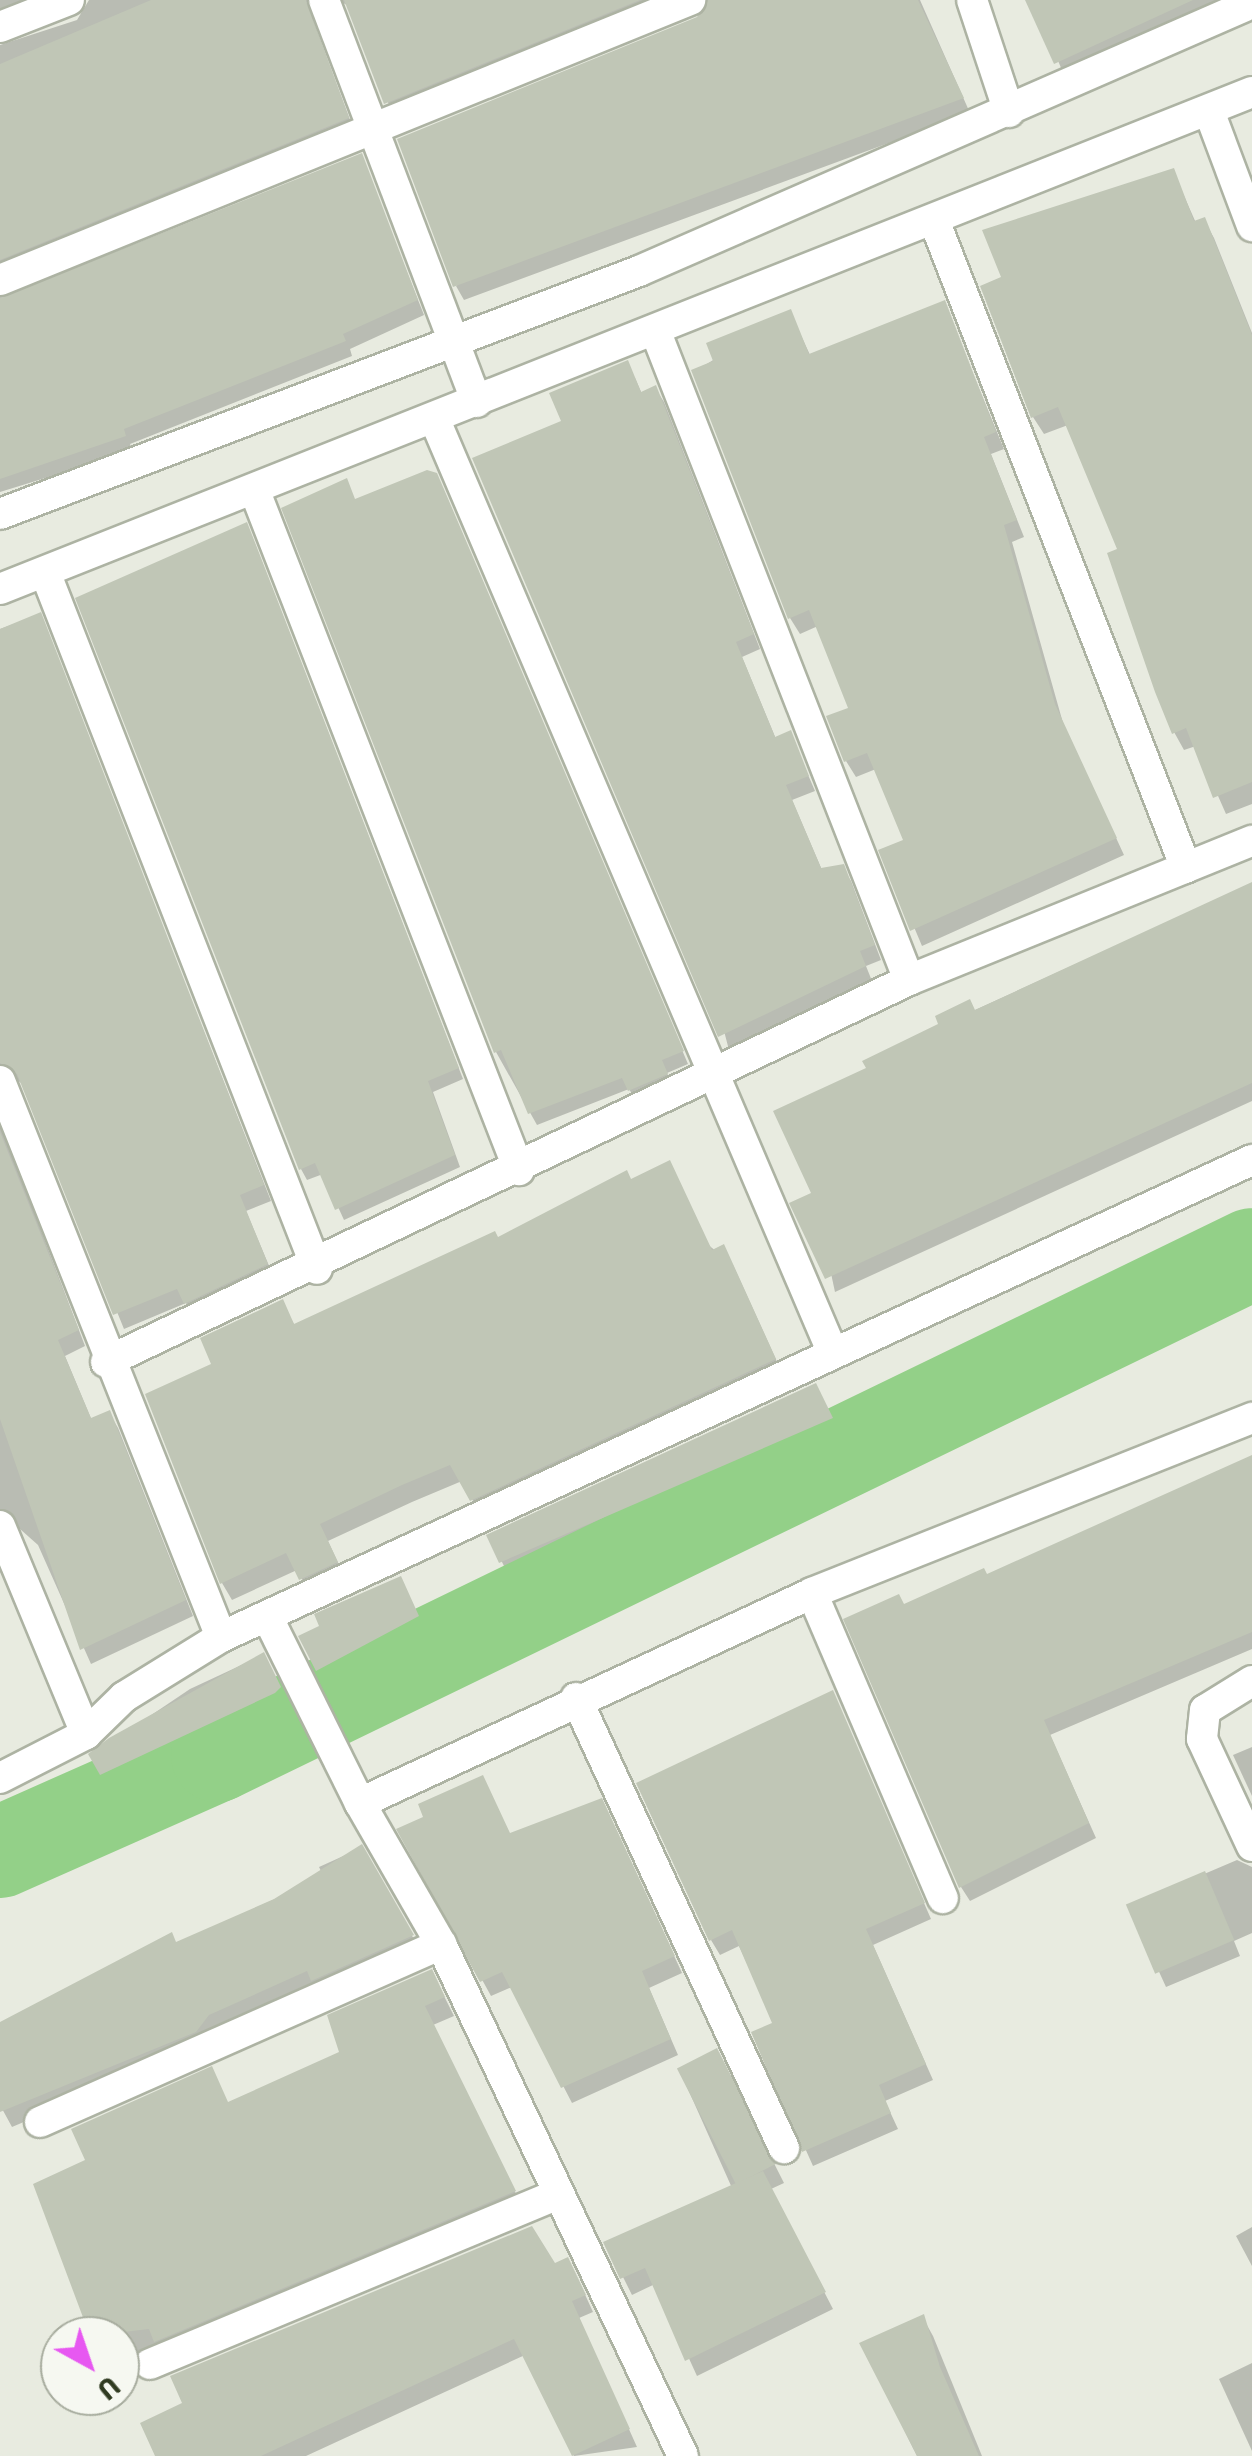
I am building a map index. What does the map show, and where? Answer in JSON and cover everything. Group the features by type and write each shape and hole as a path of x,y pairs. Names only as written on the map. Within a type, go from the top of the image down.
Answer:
{"street":[{"path":"0,28 69,0"},
{"path":"324,0 447,340 477,402"},
{"path":"0,280 374,132 690,0"},
{"path":"972,0 1009,112"},
{"path":"0,514 447,340 639,271 1252,3"},
{"path":"0,589 1252,92"},
{"path":"1209,112 1252,226"},
{"path":"934,220 1186,868"},
{"path":"655,330 909,980"},
{"path":"434,418 720,1072 832,1351"},
{"path":"254,489 519,1170"},
{"path":"45,572 317,1269"},
{"path":"106,1362 317,1269 909,980 1252,841"},
{"path":"0,1081 106,1362 222,1637"},
{"path":"0,1778 86,1734 124,1697 222,1637 832,1351 1252,1160"},
{"path":"352,1792 812,1593 1252,1418"},
{"path":"0,1526 9,1578 86,1734"},
{"path":"812,1593 943,1898"},
{"path":"268,1618 352,1792 441,1944 554,2196 683,2456"},
{"path":"1252,1680 1205,1710 1202,1739 1252,1846"},
{"path":"576,1698 784,2148"},
{"path":"40,2122 441,1944"},
{"path":"150,2364 554,2196"}],"building":[{"path":"151,0 306,0 349,118 0,260 0,64"},
{"path":"344,0 640,0 384,104"},
{"path":"708,0 918,0 964,98 453,287 397,139 697,17"},
{"path":"1025,0 1193,0 1054,64"},
{"path":"362,153 418,300 343,334 346,341 124,429 126,436 0,479 0,298"},
{"path":"1174,168 1194,221 1205,217 1252,335 1252,782 1213,798 1186,728 1172,734 1155,692 1107,553 1117,549 1058,407 1031,418 980,286 1001,277 982,230"},
{"path":"945,300 996,432 984,437 1017,520 1004,525 1055,704 1117,838 910,931 878,850 903,840 867,753 844,762 826,716 848,708 809,610 788,619 691,370 713,361 706,343 791,309 809,354"},
{"path":"628,360 641,392 656,385 754,634 736,642 775,737 791,730 809,776 786,785 821,868 844,864 875,945 860,951 866,966 718,1037 472,458 561,421 549,393"},
{"path":"427,470 437,473 684,1051 662,1060 668,1074 628,1091 622,1078 528,1114 501,1050 494,1053 281,508 347,478 355,499"},
{"path":"247,522 459,1068 428,1081 455,1155 335,1210 315,1163 299,1170 75,598"},
{"path":"41,612 264,1185 240,1195 268,1264 184,1304 177,1289 113,1315 17,1074 0,1063 0,629"},
{"path":"1252,882 1252,1083 825,1279 789,1203 811,1193 773,1111 866,1068 862,1061 938,1024 935,1016 970,999 975,1010"},
{"path":"0,1132 79,1330 58,1340 91,1418 110,1410 186,1600 80,1650 0,1419"},
{"path":"670,1160 712,1250 724,1244 776,1359 470,1501 450,1465 402,1485 320,1524 338,1562 299,1580 286,1553 220,1584 145,1394 211,1364 200,1338 283,1299 294,1324 495,1231 498,1237 627,1170 631,1179"},
{"path":"816,1383 833,1418 499,1563 486,1535"},
{"path":"1252,1455 1252,1632 1044,1720 1089,1823 959,1888 843,1619 899,1594 904,1604 984,1568 987,1574"},
{"path":"401,1576 419,1616 316,1671 298,1636 319,1626 314,1614"},
{"path":"264,1652 281,1687 275,1693 100,1775 88,1754 109,1738"},
{"path":"833,1690 925,1903 866,1929 926,2064 879,2085 891,2113 802,2152 751,2032 772,2023 732,1930 709,1941 636,1783"},
{"path":"483,1775 510,1833 602,1798 675,1956 642,1971 671,2039 561,2088 502,1972 480,1982 396,1829 423,1817 418,1804"},
{"path":"362,1844 414,1935 311,1981 307,1971 209,2015 196,2032 0,2112 0,2022 172,1932 176,1942 274,1899"},
{"path":"1205,1871 1234,1940 1155,1974 1126,1905"},
{"path":"432,1969 445,1997 425,2006 516,2191 154,2342 149,2329 140,2330 140,2316 82,2316 33,2184 85,2160 71,2129 212,2066 228,2102 339,2052 327,2015"},
{"path":"717,2048 776,2164 736,2184 677,2068"},
{"path":"763,2171 826,2292 685,2361 645,2268 620,2279 603,2242"},
{"path":"532,2226 555,2263 568,2257 586,2295 572,2301 630,2429 572,2456 514,2339 261,2456 155,2456 140,2423 182,2403 170,2376"},
{"path":"924,2314 940,2367 979,2456 917,2456 859,2343"}],"waterway":[{"path":"0,1852 217,1756 1252,1254"}]}
